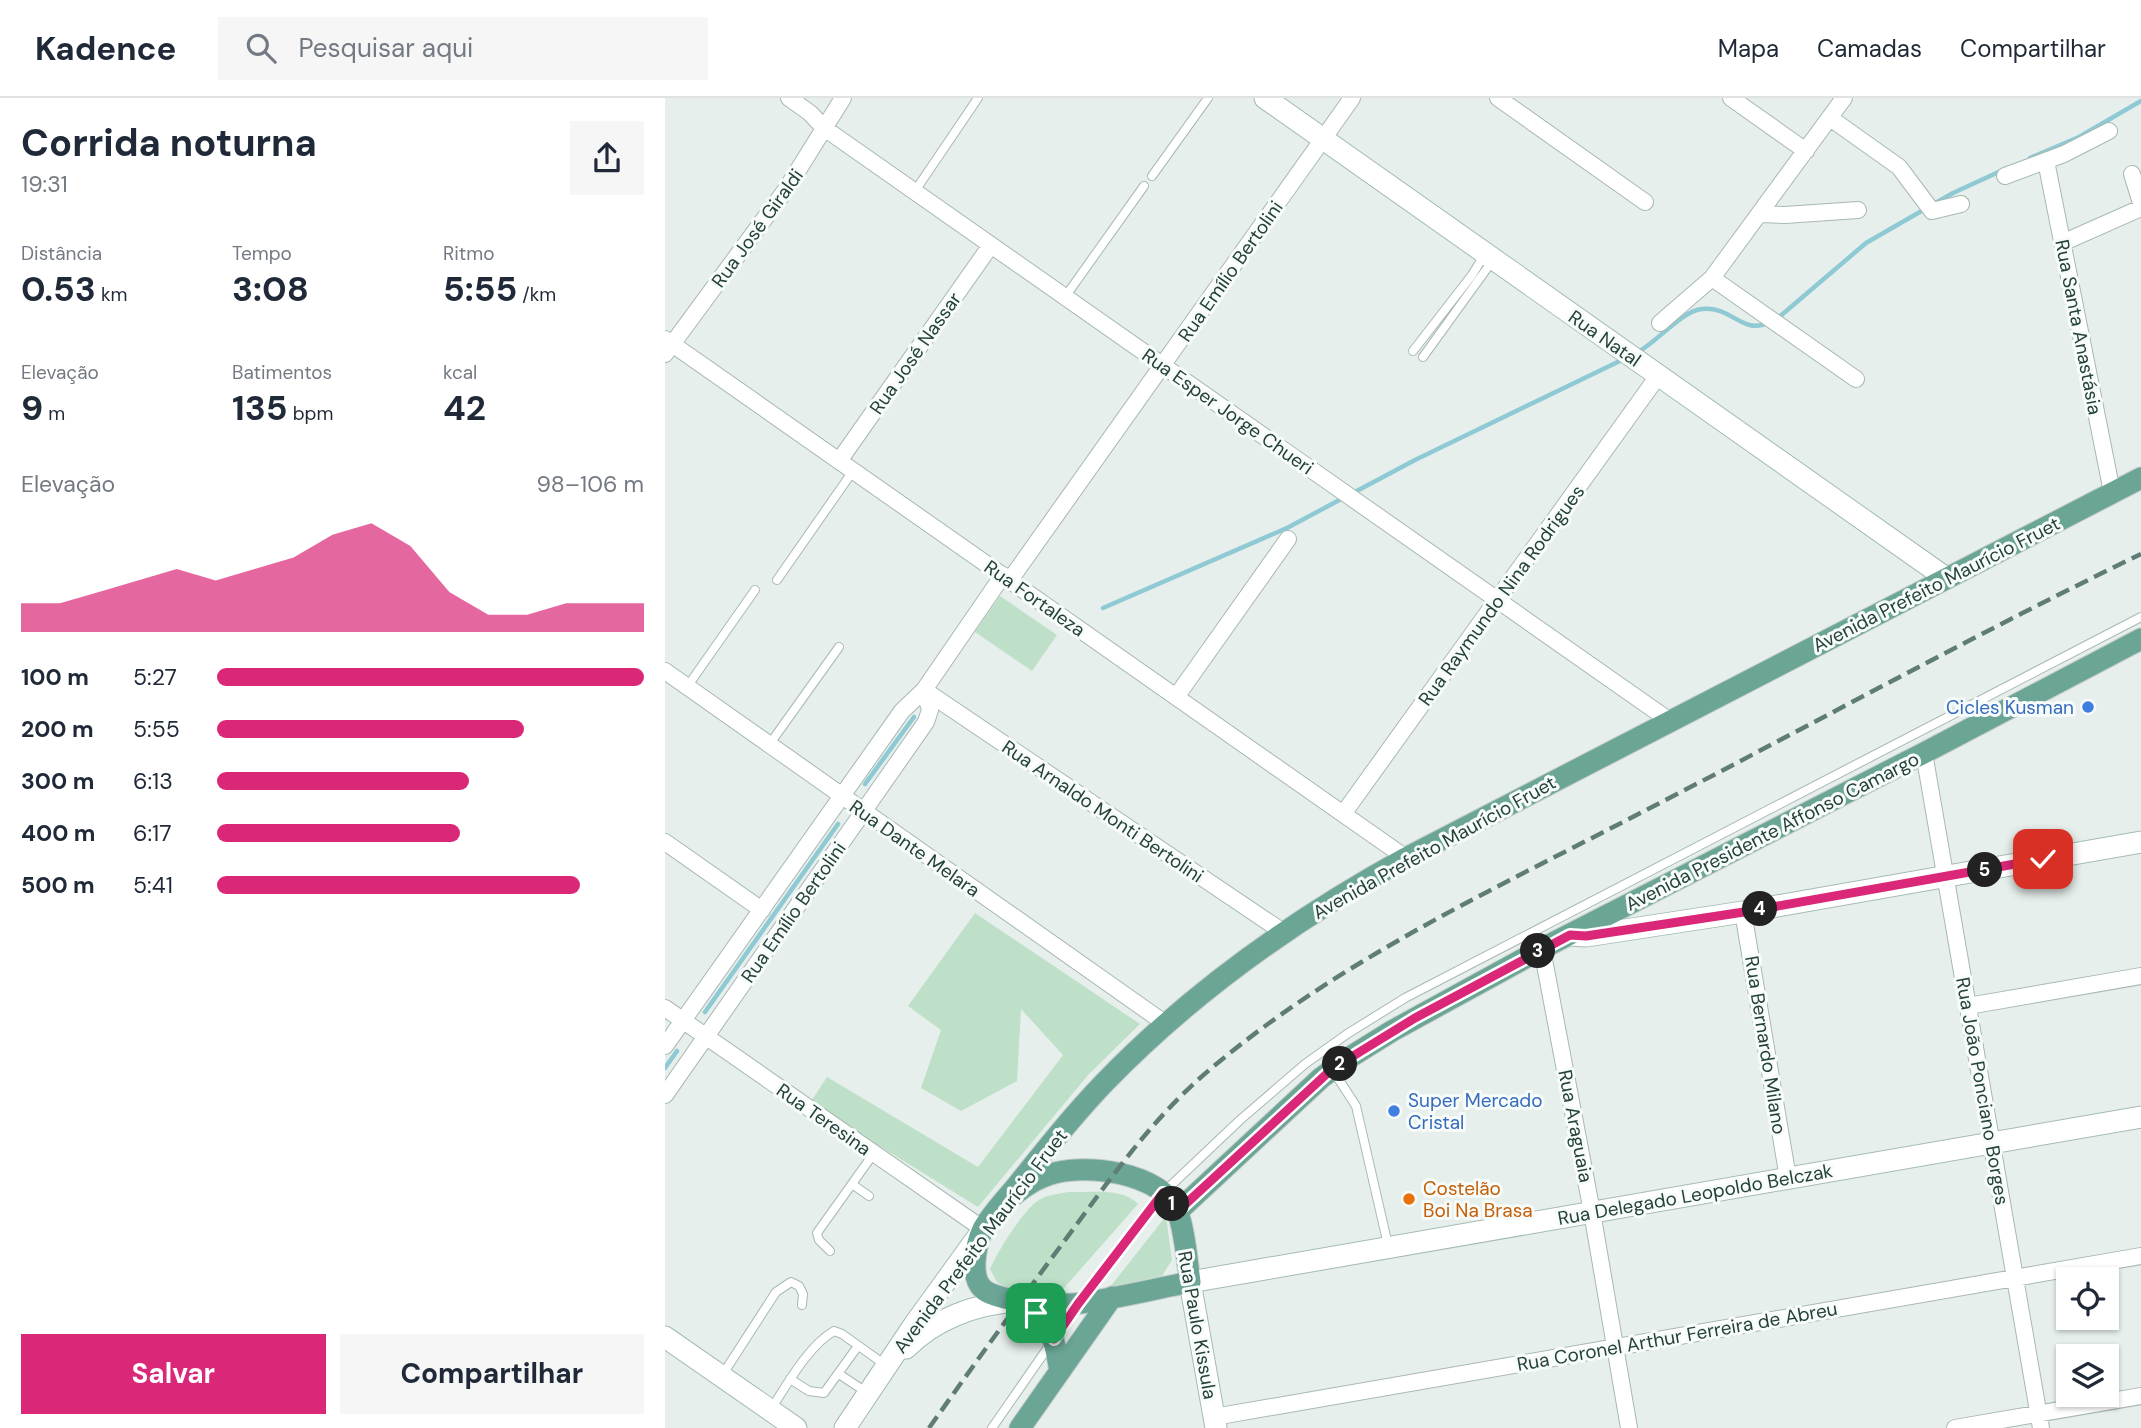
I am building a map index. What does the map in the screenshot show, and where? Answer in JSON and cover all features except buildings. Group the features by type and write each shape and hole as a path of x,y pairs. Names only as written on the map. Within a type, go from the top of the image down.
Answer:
{"main road":[{"name":"Avenida Prefeito Maurício Fruet","path":"983,1229 1073,1116 1120,1067 1219,979 1340,894 2141,478"},
{"name":"Avenida Presidente Affonso Camargo","path":"1178,1211 1332,1069 1403,1024 1542,949 1924,754 2141,639"},
{"path":"1003,1204 1035,1180 1064,1171 1116,1172 1136,1177 1163,1193 1178,1211"},
{"name":"Rua Paulo Kissula","path":"1178,1211 1190,1282"},
{"name":"Rua Delegado Leopoldo Belczak","path":"983,1229 975,1262 977,1281 983,1290 992,1295 1019,1301 1078,1304 1190,1282"},
{"path":"1020,1428 1112,1297"},
{"path":"1019,1301 1046,1323 1054,1339 1060,1371"}],"street":[{"name":"Rua Esper Jorge Chueri","path":"789,98 810,113 824,128 1670,721"},
{"name":"Rua José Giraldi","path":"667,346 787,188 843,98"},
{"name":"Rua Natal","path":"1265,98 1947,578"},
{"name":"Rua Emílio Bertolini","path":"665,1046 905,707 924,690 1163,365 1352,98"},
{"path":"1498,98 1645,202"},
{"path":"1731,98 1806,151"},
{"path":"1660,323 1712,278 1844,98"},
{"path":"1830,118 1899,167 1927,205 1961,204"},
{"path":"2005,176 2046,161 2109,131"},
{"name":"Rua Santa Anastásia","path":"2046,161 2112,492"},
{"path":"2062,243 2141,206 2132,174"},
{"path":"1760,214 1858,210"},
{"name":"Rua José Nassar","path":"839,461 991,245"},
{"path":"1712,278 1856,379"},
{"name":"Rua Fortaleza","path":"667,346 839,461 1406,858"},
{"name":"Rua Raymundo Nina Rodrigues","path":"1343,814 1497,600 1643,365"},
{"path":"1176,697 1289,539"},
{"name":"Rua Dante Melara","path":"665,671 1166,1024"},
{"name":"Rua Emílio Bertolini","path":"665,1095 929,715 924,690"},
{"name":"Rua Arnaldo Monti Bertolini","path":"924,690 1283,932"},
{"name":"Rua João Ponciano Borges","path":"1924,754 2040,1421"},
{"path":"665,842 762,910"},
{"path":"1570,935 1586,936 1744,912 2141,842"},
{"name":"Rua Bernardo Milano","path":"1744,912 1788,1178"},
{"name":"Rua Araguaia","path":"1542,949 1592,1212 1629,1428"},
{"path":"1968,1006 2141,976"},
{"name":"Rua Teresina","path":"665,1008 983,1229"},
{"name":"Rua Delegado Leopoldo Belczak","path":"1190,1282 2141,1117"},
{"name":"Avenida Prefeito Maurício Fruet","path":"845,1428 983,1229"},
{"name":"Rua Coronel Arthur Ferreira de Abreu","path":"1215,1422 1615,1347 2141,1256"},
{"name":"Rua Paulo Kissula","path":"1190,1282 1215,1422"},
{"path":"883,1370 911,1344 950,1317 974,1308 1019,1301"},
{"path":"665,1337 796,1428"},
{"path":"1955,1428 2040,1421 2141,1396"}],"lane":[{"path":"915,191 978,98"},
{"path":"1152,176 1208,98"},
{"path":"1065,297 1145,186"},
{"path":"1412,351 1489,257"},
{"path":"1423,357 1489,257"},
{"path":"776,580 853,471"},
{"path":"687,687 755,590"},
{"path":"992,1428 1078,1304 1163,1193 1240,1120 1305,1064 1347,1034 1405,998 2141,617"},
{"path":"769,745 839,647"},
{"path":"1332,1069 1356,1106 1389,1248"},
{"path":"830,1251 819,1240 817,1233 874,1153"},
{"path":"852,1184 869,1196"},
{"path":"721,1376 784,1284 790,1282 799,1286 803,1294 802,1305"},
{"path":"770,1410 790,1379 826,1335 834,1331 858,1346 883,1370"},
{"path":"790,1379 809,1391 820,1394 828,1390 858,1346"},
{"path":"839,1374 868,1393"}],"green space":[{"path":"1000,596 1057,635 1032,671 975,632"},
{"path":"975,913 1140,1024 1089,1074 978,1207 810,1103 827,1077 978,1167 1063,1055 1021,1009 1017,1081 961,1111 921,1088 941,1030 908,1006"},
{"path":"1068,1192 1115,1193 1138,1204 1064,1288 1006,1288 997,1282 990,1269 1024,1215 1040,1200"},
{"path":"1166,1216 1172,1260 1162,1276 1110,1287"}],"waterway":[{"path":"2030,158 2079,137 2141,101"},
{"path":"1932,205 2003,170"},
{"path":"1778,318 1866,243 1925,209"},
{"path":"1638,352 1686,315 1702,309 1713,309 1752,325 1770,322"},
{"path":"1353,493 1415,460 1624,359"},
{"path":"1103,608 1287,528 1345,497"},
{"path":"865,784 914,717"},
{"path":"705,1012 838,824"},
{"path":"665,1068 677,1051"}],"railway":[{"path":"929,1428 1105,1185 1135,1148 1182,1094 1251,1036 1305,998 1418,929 1957,647 2141,554"}],"place":[{"name":"Cicles Kusman","path":"2088,707"},
{"name":"Super Mercado Cristal","path":"1394,1111"},
{"name":"Costelão Boi Na Brasa","path":"1409,1199"}],"route":[{"path":"1036,1313 1046,1323 1054,1339 1163,1193 1178,1211 1332,1069 1415,1018 1570,935 1586,936 1744,912 2043,859"}]}
